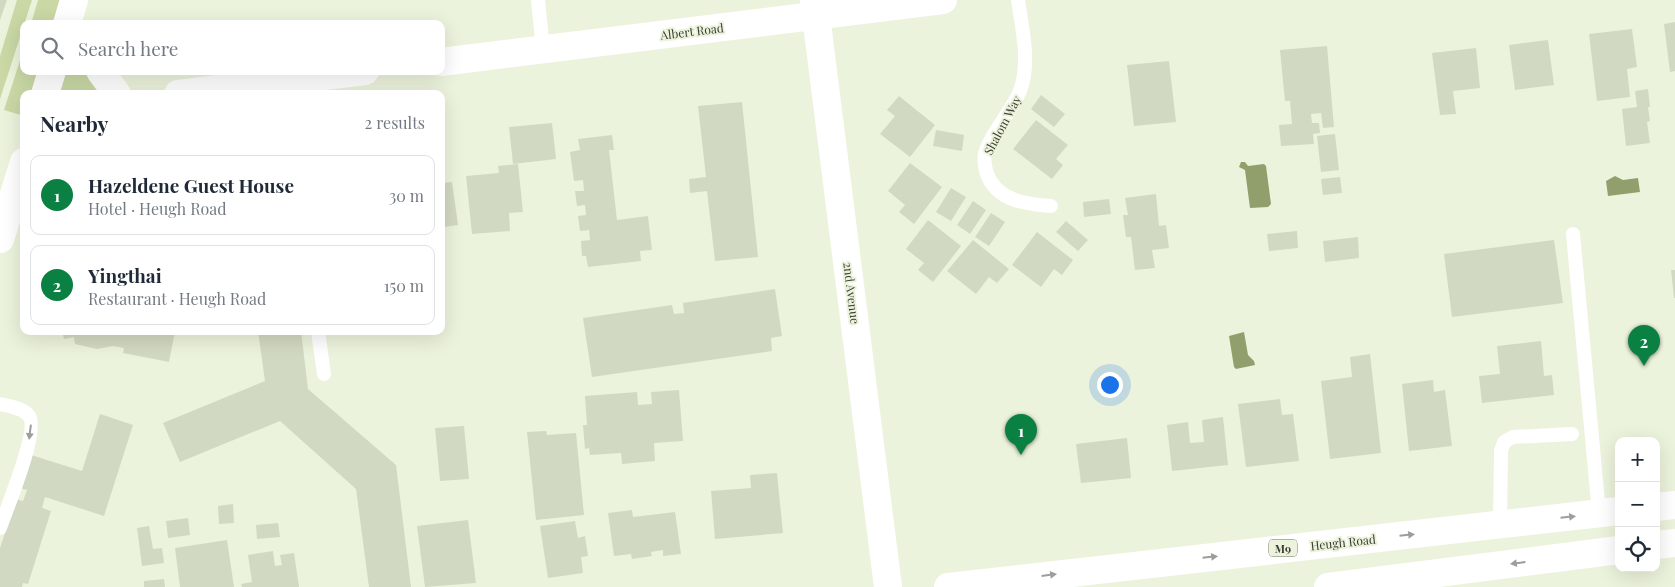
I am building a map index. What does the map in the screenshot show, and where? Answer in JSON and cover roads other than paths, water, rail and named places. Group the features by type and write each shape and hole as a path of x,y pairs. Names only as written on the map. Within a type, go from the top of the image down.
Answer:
{"street":[{"path":"68,20 74,0"},
{"name":"Albert Road","path":"445,62 543,50 815,8 943,0"},
{"name":"2nd Avenue","path":"815,8 888,587"},
{"path":"46,90 51,75"},
{"path":"103,75 114,90"},
{"path":"246,90 281,88 345,75"},
{"path":"0,240 13,177"},
{"path":"1660,507 1675,505"},
{"name":"Heugh Road","path":"948,587 1609,512"},
{"path":"1660,545 1675,543"},
{"path":"1328,587 1387,584 1615,551"}],"lane":[{"path":"538,0 543,50"},
{"name":"Shalom Way","path":"1018,0 1025,69 1021,88 987,148 984,160 991,184 1001,194 1019,202 1051,206"},
{"path":"1573,234 1609,512"},
{"path":"319,335 324,374"},
{"path":"0,404 21,411 28,415 31,421 30,439 0,528"},
{"path":"1500,524 1502,504 1501,451 1504,442 1513,437 1572,434"}],"place":[{"name":"Yingthai","path":"1644,366"},
{"name":"Hazeldene Guest House","path":"1021,455"}]}
